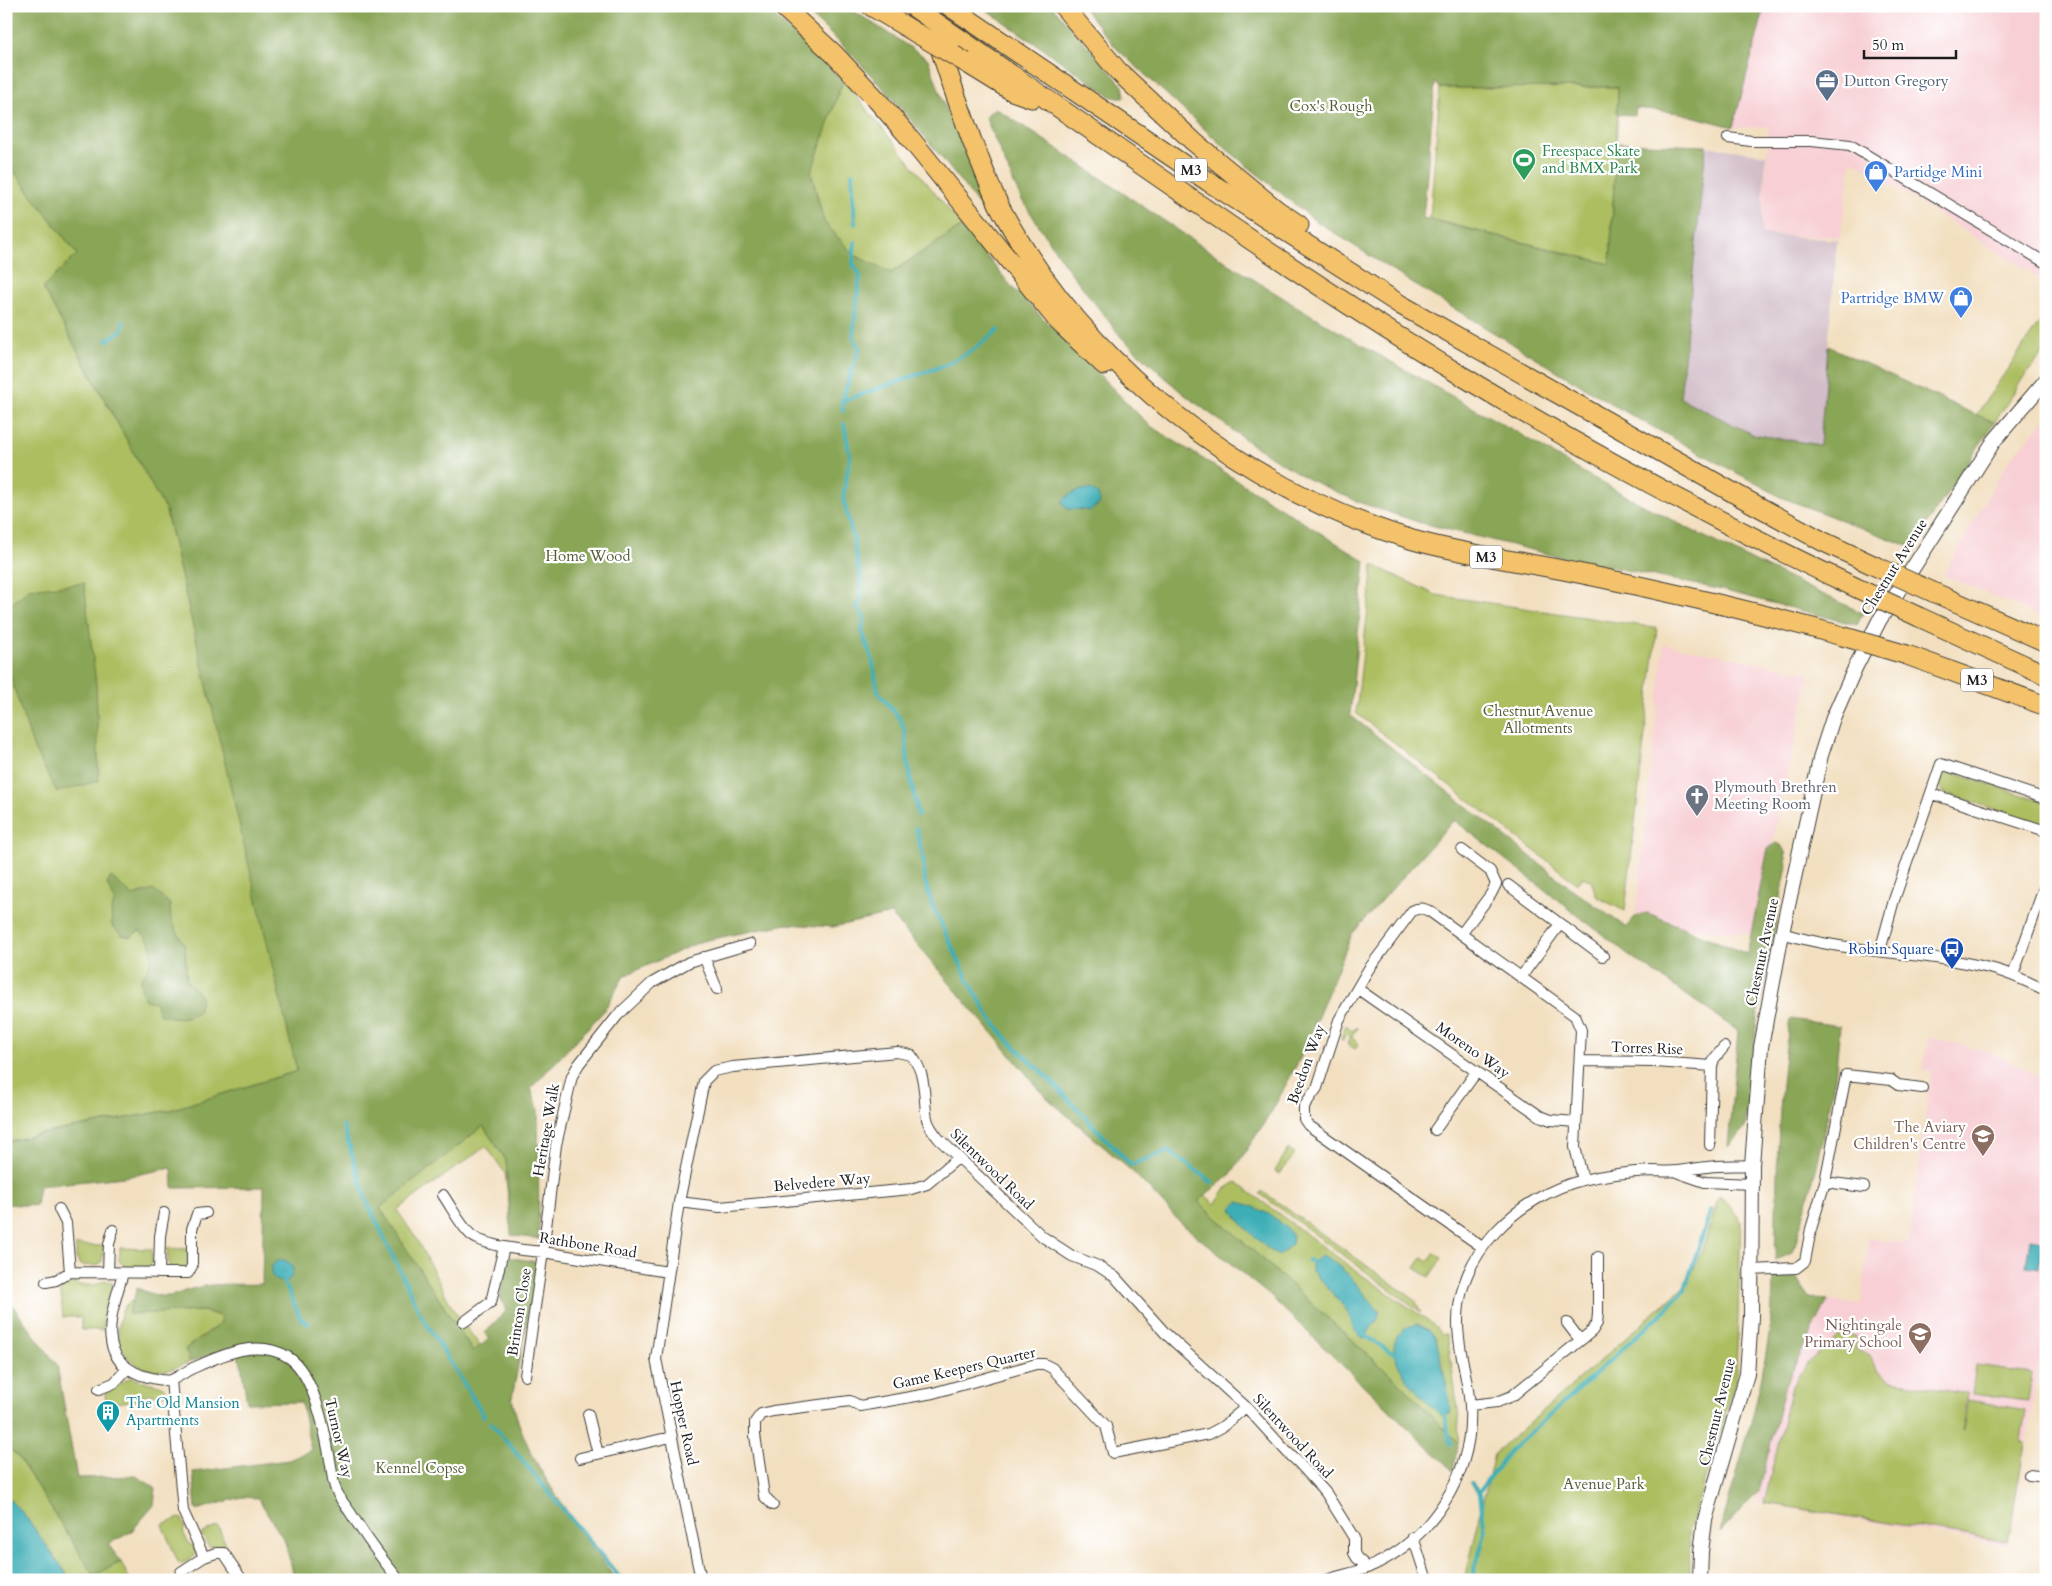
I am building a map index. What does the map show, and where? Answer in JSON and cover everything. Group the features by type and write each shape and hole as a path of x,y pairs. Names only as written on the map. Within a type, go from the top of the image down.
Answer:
{"highway":[{"name":"M3","path":"782,6 834,54 905,132 1058,321 1095,358 1130,388 1161,402"},
{"name":"M3","path":"871,6 1012,91 1060,108"},
{"name":"M3","path":"912,6 1265,250 1462,376 1575,441 1809,566 2046,675"},
{"name":"M3","path":"927,6 950,81 985,173 1002,210 1023,245 1076,317 1101,346 1161,402 1221,448 1261,474 1312,500 1386,531 1458,552 1561,570 1765,614 1908,655 2046,706"},
{"name":"M3","path":"949,6 1209,182 1436,326 1822,541 2046,642"},
{"name":"M3","path":"1063,6 1118,71 1194,142 1278,211 1404,296 1436,326"}],"street":[{"path":"1728,138 1751,141 1820,141 1850,145 2046,263"},
{"name":"Chestnut Avenue","path":"1700,1580 1705,1520 1747,1374 1751,1317 1752,1165 1760,1047 1782,933 1821,755 1856,666 1879,622 1994,441 2024,405 2044,386"},
{"path":"1880,951 1894,900 1941,764 2046,799"},
{"path":"1932,794 2046,831"},
{"path":"1462,850 1490,871 1496,884 1491,894 1462,933"},
{"path":"2013,975 2046,882"},
{"path":"1508,885 1603,956"},
{"name":"Beedon Way","path":"1482,1247 1378,1176 1308,1125 1304,1118 1304,1106 1316,1088 1339,1020 1368,970 1404,919 1417,908 1427,910 1462,933 1578,1020 1582,1030 1576,1147 1583,1180"},
{"path":"1521,977 1560,924"},
{"path":"1782,933 1810,942 1969,963 2013,975 2046,990"},
{"name":"Heritage Walk","path":"543,1252 556,1145 572,1076 579,1064 618,1015 662,976 704,957 750,944"},
{"path":"704,957 717,989"},
{"name":"Moreno Way","path":"1358,989 1540,1116 1551,1120 1576,1122"},
{"path":"1710,1146 1712,1066 1714,1060 1724,1047"},
{"name":"Silentwood Road","path":"668,1272 679,1202 704,1081 714,1072 733,1067 897,1052 912,1055 921,1072 929,1125 939,1139 1043,1238 1072,1256 1098,1266 1115,1277 1166,1334 1246,1407 1326,1493 1354,1538 1354,1553 1368,1568"},
{"name":"Torres Rise","path":"1580,1062 1655,1062 1712,1066"},
{"path":"1435,1130 1477,1071"},
{"path":"1750,1270 1796,1268 1805,1261 1811,1228 1825,1182 1846,1075 1891,1080 1898,1085 1922,1088"},
{"name":"Belvedere Way","path":"679,1202 720,1207 911,1189 926,1184 958,1158"},
{"path":"1327,1580 1368,1568 1399,1550 1442,1508 1462,1467 1469,1426 1470,1405 1459,1336 1458,1311 1466,1276 1482,1247 1506,1222 1531,1203 1554,1190 1583,1180 1651,1171 1675,1172 1706,1167 1752,1165"},
{"path":"1675,1172 1705,1182 1752,1184"},
{"path":"1825,1182 1864,1187"},
{"name":"Rathbone Road","path":"443,1196 472,1235 504,1247 668,1272"},
{"path":"59,1209 66,1223 70,1272"},
{"path":"160,1273 160,1236 164,1213"},
{"path":"46,1282 56,1280 70,1272 188,1273 191,1270 192,1229 197,1214 206,1213"},
{"path":"108,1272 109,1244 113,1230"},
{"path":"464,1322 491,1302 504,1247"},
{"name":"Brinton Close","path":"524,1376 543,1252"},
{"path":"1470,1405 1497,1402 1512,1396 1543,1373 1592,1331 1597,1323 1598,1257"},
{"name":"Hopper Road","path":"668,1272 656,1359 701,1580"},
{"path":"123,1273 110,1318 111,1341 116,1354 127,1369 144,1376 171,1380 183,1511 204,1557"},
{"path":"1567,1323 1580,1340"},
{"name":"Turnor Way","path":"171,1380 198,1366 239,1350 253,1347 266,1348 290,1358 308,1380 319,1410 335,1489 370,1545 399,1580"},
{"name":"Game Keepers Quarter","path":"773,1505 764,1496 756,1422 761,1414 773,1411 850,1401 860,1406 932,1393 1036,1364 1044,1364 1052,1368 1106,1426 1113,1452 1209,1434 1222,1427 1246,1407"},
{"path":"99,1389 114,1383 127,1369"},
{"path":"588,1414 598,1454"},
{"path":"580,1458 671,1437"},
{"path":"2029,1475 2046,1478"},
{"path":"1413,1537 1427,1580"},
{"path":"179,1580 181,1572 204,1557 216,1552 224,1553 242,1580"}],"shaded area":[{"path":"1765,6 2046,6 2046,282 1852,160 1840,237 1761,235 1769,127 1733,127"},
{"path":"1706,146 1766,155 1761,234 1837,240 1820,445 1752,434 1680,398"},
{"path":"2046,418 2046,619 1943,575 2007,463"},
{"path":"1664,644 1810,673 1774,832 1758,935 1635,922"},
{"name":"Nightingale Primary School","path":"1928,1037 1983,1050 2013,1062 2046,1083 2046,1324 2009,1546 1756,1502 1785,1385 1827,1300 1861,1305 1869,1238 1909,1243 1931,1072 1923,1070"}],"green space":[{"name":"Home Wood","path":"6,6 763,6 843,80 811,173 824,222 854,255 891,273 962,226 1011,286 1149,425 1365,561 1350,715 1572,889 1627,928 1634,918 1640,914 1648,913 1747,954 1768,848 1776,843 1781,845 1785,852 1787,866 1757,1019 1745,1127 1728,1147 1738,1031 1629,955 1454,820 1352,934 1303,1053 1272,1111 1231,1174 1198,1201 1402,1385 1458,1443 1453,1471 1269,1295 1182,1224 1135,1174 1046,1097 891,914 833,927 787,924 702,941 624,976 603,1012 531,1088 538,1110 539,1239 511,1235 506,1160 483,1126 380,1208 473,1352 489,1339 485,1333 507,1310 500,1299 507,1257 538,1262 512,1398 518,1422 540,1469 570,1516 616,1580 295,1580 285,1542 258,1498 242,1497 196,1510 193,1472 289,1460 311,1450 301,1402 247,1403 241,1363 233,1347 190,1362 185,1349 221,1323 220,1316 204,1311 128,1314 137,1288 149,1293 171,1296 211,1285 262,1284 264,1187 173,1188 172,1168 124,1177 39,1186 36,1206 6,1204 6,1142 170,1110 297,1071 166,511 43,288 77,254 6,161"},
{"path":"800,6 846,6 928,59 946,109 989,202 980,207 939,154 873,77"},
{"path":"981,6 1052,6 1123,86 1125,97 1112,97"},
{"name":"Cox's Rough","path":"1082,6 1765,6 1733,127 1680,113 1636,108 1635,115 1617,114 1618,87 1440,88 1435,82 1423,218 1610,264 1616,143 1706,146 1680,398 1752,434 1820,445 1828,346 1995,422 1911,547 1781,497 1620,409 1415,285 1313,219 1224,147 1116,48"},
{"path":"843,80 962,226 890,273 854,255 824,222 811,172"},
{"name":"Freespace Skate and BMX Park","path":"1619,87 1610,264 1430,219 1440,88"},
{"path":"995,108 1227,263 1319,320 1649,508 1863,613 1857,625 1718,589 1552,555 1418,522 1361,503 1308,479 1254,446 1181,392 1121,337 1065,265 1020,197 985,117"},
{"path":"6,161 77,254 43,288 166,511 298,1071 170,1110 6,1142"},
{"path":"989,202 1029,267 1012,250 980,207"},
{"path":"2046,313 2046,350 2023,378 1995,422 1976,415"},
{"name":"Chestnut Avenue Allotments","path":"1373,565 1436,595 1657,628 1625,911 1597,897 1591,881 1583,877 1576,883 1356,713"},
{"path":"84,583 96,684 99,781 57,792 34,749 6,664 6,609 29,589"},
{"path":"1949,772 2046,802 2046,826 1942,792 1939,784 1941,778"},
{"path":"111,877 133,896 153,890 170,904 171,920 185,946 187,981 201,996 199,1010 181,1018 160,1015 155,1002 145,1000 141,989 141,978 151,960 151,947 149,941 139,931 130,937 122,935 112,926 111,910 115,900 107,884"},
{"path":"1790,1019 1840,1026 1835,1078 1817,1166 1793,1253 1775,1260 1780,1109"},
{"path":"1346,1025 1353,1031 1357,1028 1352,1037 1359,1044 1355,1049 1347,1044 1350,1036 1347,1033 1342,1041 1341,1036"},
{"path":"483,1126 506,1160 512,1228 505,1173 486,1146 397,1210 416,1238 453,1309 480,1346 473,1352 379,1207"},
{"path":"1288,1149 1295,1154 1280,1174 1275,1171"},
{"path":"1236,1182 1352,1268 1429,1321 1442,1334 1447,1334 1459,1417 1458,1443 1402,1385 1198,1201 1205,1195 1215,1204 1225,1189"},
{"path":"1262,1191 1415,1300 1421,1312 1260,1194"},
{"name":"Avenue Park","path":"1719,1196 1728,1203 1741,1221 1736,1379 1689,1530 1690,1580 1465,1580 1494,1454 1687,1284 1702,1250"},
{"path":"76,1245 104,1246 102,1262 96,1266 80,1265 76,1258"},
{"path":"120,1248 152,1249 152,1263 147,1268 126,1268 119,1261"},
{"path":"167,1248 188,1249 187,1266 185,1269 172,1269 169,1266"},
{"path":"1435,1253 1442,1258 1429,1277 1415,1268 1422,1257 1429,1261"},
{"path":"70,1277 78,1285 96,1285 104,1280 111,1282 113,1288 104,1315 103,1330 81,1330 81,1317 63,1317 60,1286 62,1281"},
{"path":"1773,1277 1796,1277 1809,1298 1828,1300 1785,1385 1759,1491 1720,1532 1747,1437 1762,1374 1772,1309"},
{"path":"6,1297 57,1365 77,1478 136,1476 156,1488 154,1505 131,1532 108,1544 121,1562 94,1575 17,1455 6,1446"},
{"path":"133,1300 128,1314 204,1311 220,1316 221,1323 185,1349 190,1362 168,1370 150,1370 132,1362 121,1347 118,1328 120,1318 126,1305"},
{"path":"1843,1333 1856,1336 1855,1349 1870,1356 1876,1370 1892,1381 1967,1393 1962,1431 1968,1400 2026,1410 2021,1442 2025,1443 2008,1542 1764,1503 1792,1386 1806,1364"},
{"path":"1976,1365 2032,1373 2028,1401 1972,1394"},
{"path":"131,1377 164,1387 169,1394 140,1395 140,1400 106,1404 105,1393"},
{"path":"6,1446 17,1455 94,1575 121,1562 130,1580 71,1580 23,1513 6,1496"},
{"path":"179,1518 182,1519 185,1527 183,1532 189,1544 195,1546 195,1554 192,1558 179,1564 162,1525"},
{"path":"218,1526 227,1547 209,1547 201,1534"}],"water":[{"path":"1090,489 1098,494 1100,503 1090,511 1067,509 1062,502 1074,492"},
{"path":"1238,1202 1261,1210 1276,1219 1293,1236 1292,1244 1278,1256 1240,1221 1232,1208"},
{"path":"2030,1239 2043,1241 2039,1268 2026,1266"},
{"path":"1321,1256 1338,1265 1379,1311 1378,1318 1367,1337 1363,1338 1355,1331 1347,1311 1312,1271 1312,1262"},
{"path":"282,1260 292,1267 293,1271 286,1281 282,1282 272,1275 271,1271 278,1261"},
{"path":"1417,1324 1429,1330 1436,1338 1451,1406 1450,1414 1441,1415 1413,1387 1398,1363 1394,1351 1396,1340 1404,1329"},
{"path":"6,1496 23,1513 71,1580 6,1580"}],"waterway":[{"path":"852,173 855,224"},
{"path":"843,411 842,401 859,348 853,336 860,275 853,264 855,242"},
{"path":"107,340 122,330 123,321"},
{"path":"842,401 943,366 973,350 998,330"},
{"path":"844,424 850,457 843,498 853,537 861,582 861,599 857,608 864,617 862,632 872,658 878,692 901,720 905,732 908,765 918,815"},
{"path":"916,828 923,857 925,882 933,907 968,980 990,1018 1009,1041 1047,1077 1131,1165 1168,1151 1212,1182"},
{"path":"343,1126 367,1202 421,1315 484,1416"},
{"path":"1479,1492 1508,1453 1684,1291 1711,1210"},
{"path":"1308,1260 1312,1262"},
{"path":"284,1281 301,1319 309,1324"},
{"path":"1367,1337 1394,1354"},
{"path":"1445,1414 1450,1444"},
{"path":"491,1423 622,1580"},
{"path":"1471,1482 1480,1494 1485,1533 1472,1580"}],"place":[{"name":"Dutton Gregory","path":"1827,102"},
{"name":"Freespace Skate and BMX Park","path":"1524,181"},
{"name":"Partidge Mini","path":"1876,193"},
{"name":"Partridge BMW","path":"1961,319"},
{"name":"Plymouth Brethren Meeting Room","path":"1697,817"},
{"name":"Robin Square","path":"1952,970"},
{"name":"The Aviary Children's Centre","path":"1983,1157"},
{"name":"Nightingale Primary School","path":"1920,1355"},
{"name":"The Old Mansion Apartments","path":"108,1433"}],"park label":[{"name":"Kennel Copse","path":"420,1468"}]}
